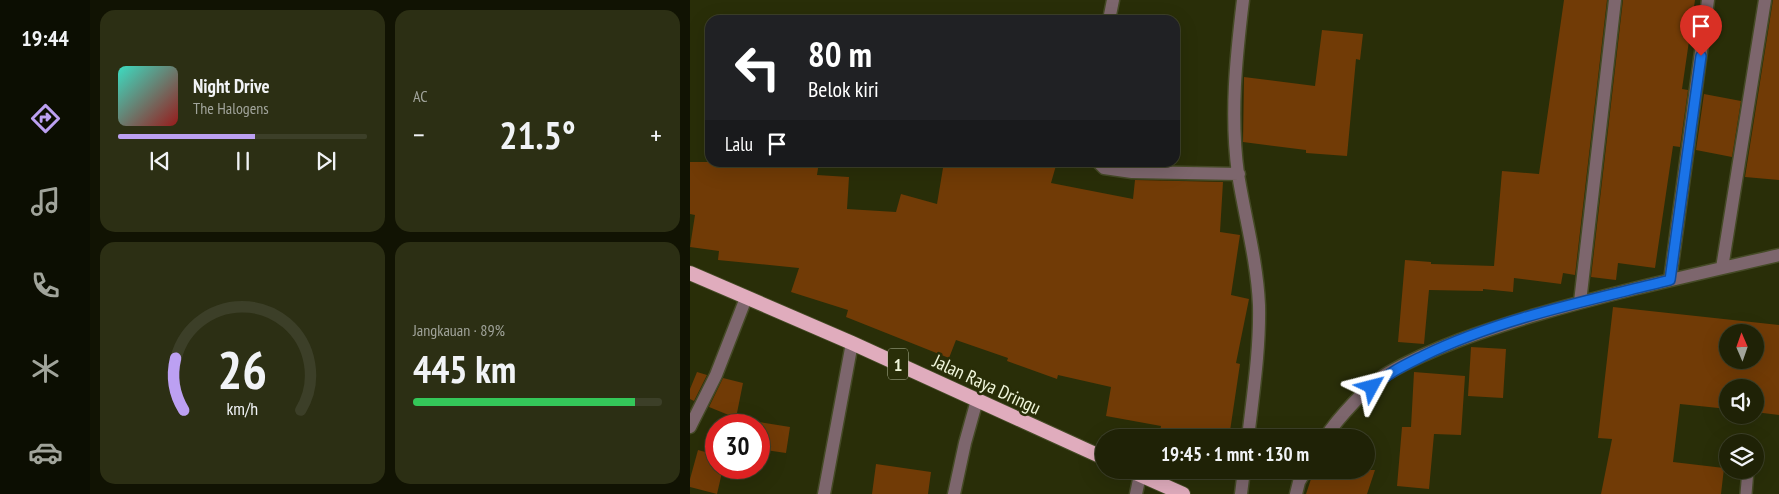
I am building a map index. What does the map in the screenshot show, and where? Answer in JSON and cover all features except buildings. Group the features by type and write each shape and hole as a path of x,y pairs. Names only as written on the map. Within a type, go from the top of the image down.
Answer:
{"highway":[{"name":"Jalan Raya Dringu","path":"690,273 852,342 1095,454"},
{"path":"1150,479 1183,494"}],"street":[{"path":"1110,15 1113,0"},
{"path":"1243,0 1235,68 1234,126 1238,174 1256,266 1259,306 1257,364 1249,429"},
{"path":"1580,302 1615,0"},
{"path":"1670,280 1708,0"},
{"path":"1722,268 1765,0"},
{"path":"1103,167 1132,172 1238,174"},
{"path":"1330,429 1356,400 1387,374 1453,342 1580,302 1779,255"},
{"path":"690,427 716,375 746,298"},
{"path":"824,494 852,342"},
{"path":"954,494 977,400"},
{"path":"1135,479 1136,494"},
{"path":"1240,494 1242,479"},
{"path":"1296,494 1301,479"}],"lane":[{"path":"1746,494 1747,479"}],"route":[{"path":"1372,387 1387,374 1453,342 1580,302 1670,280 1701,56"}]}
